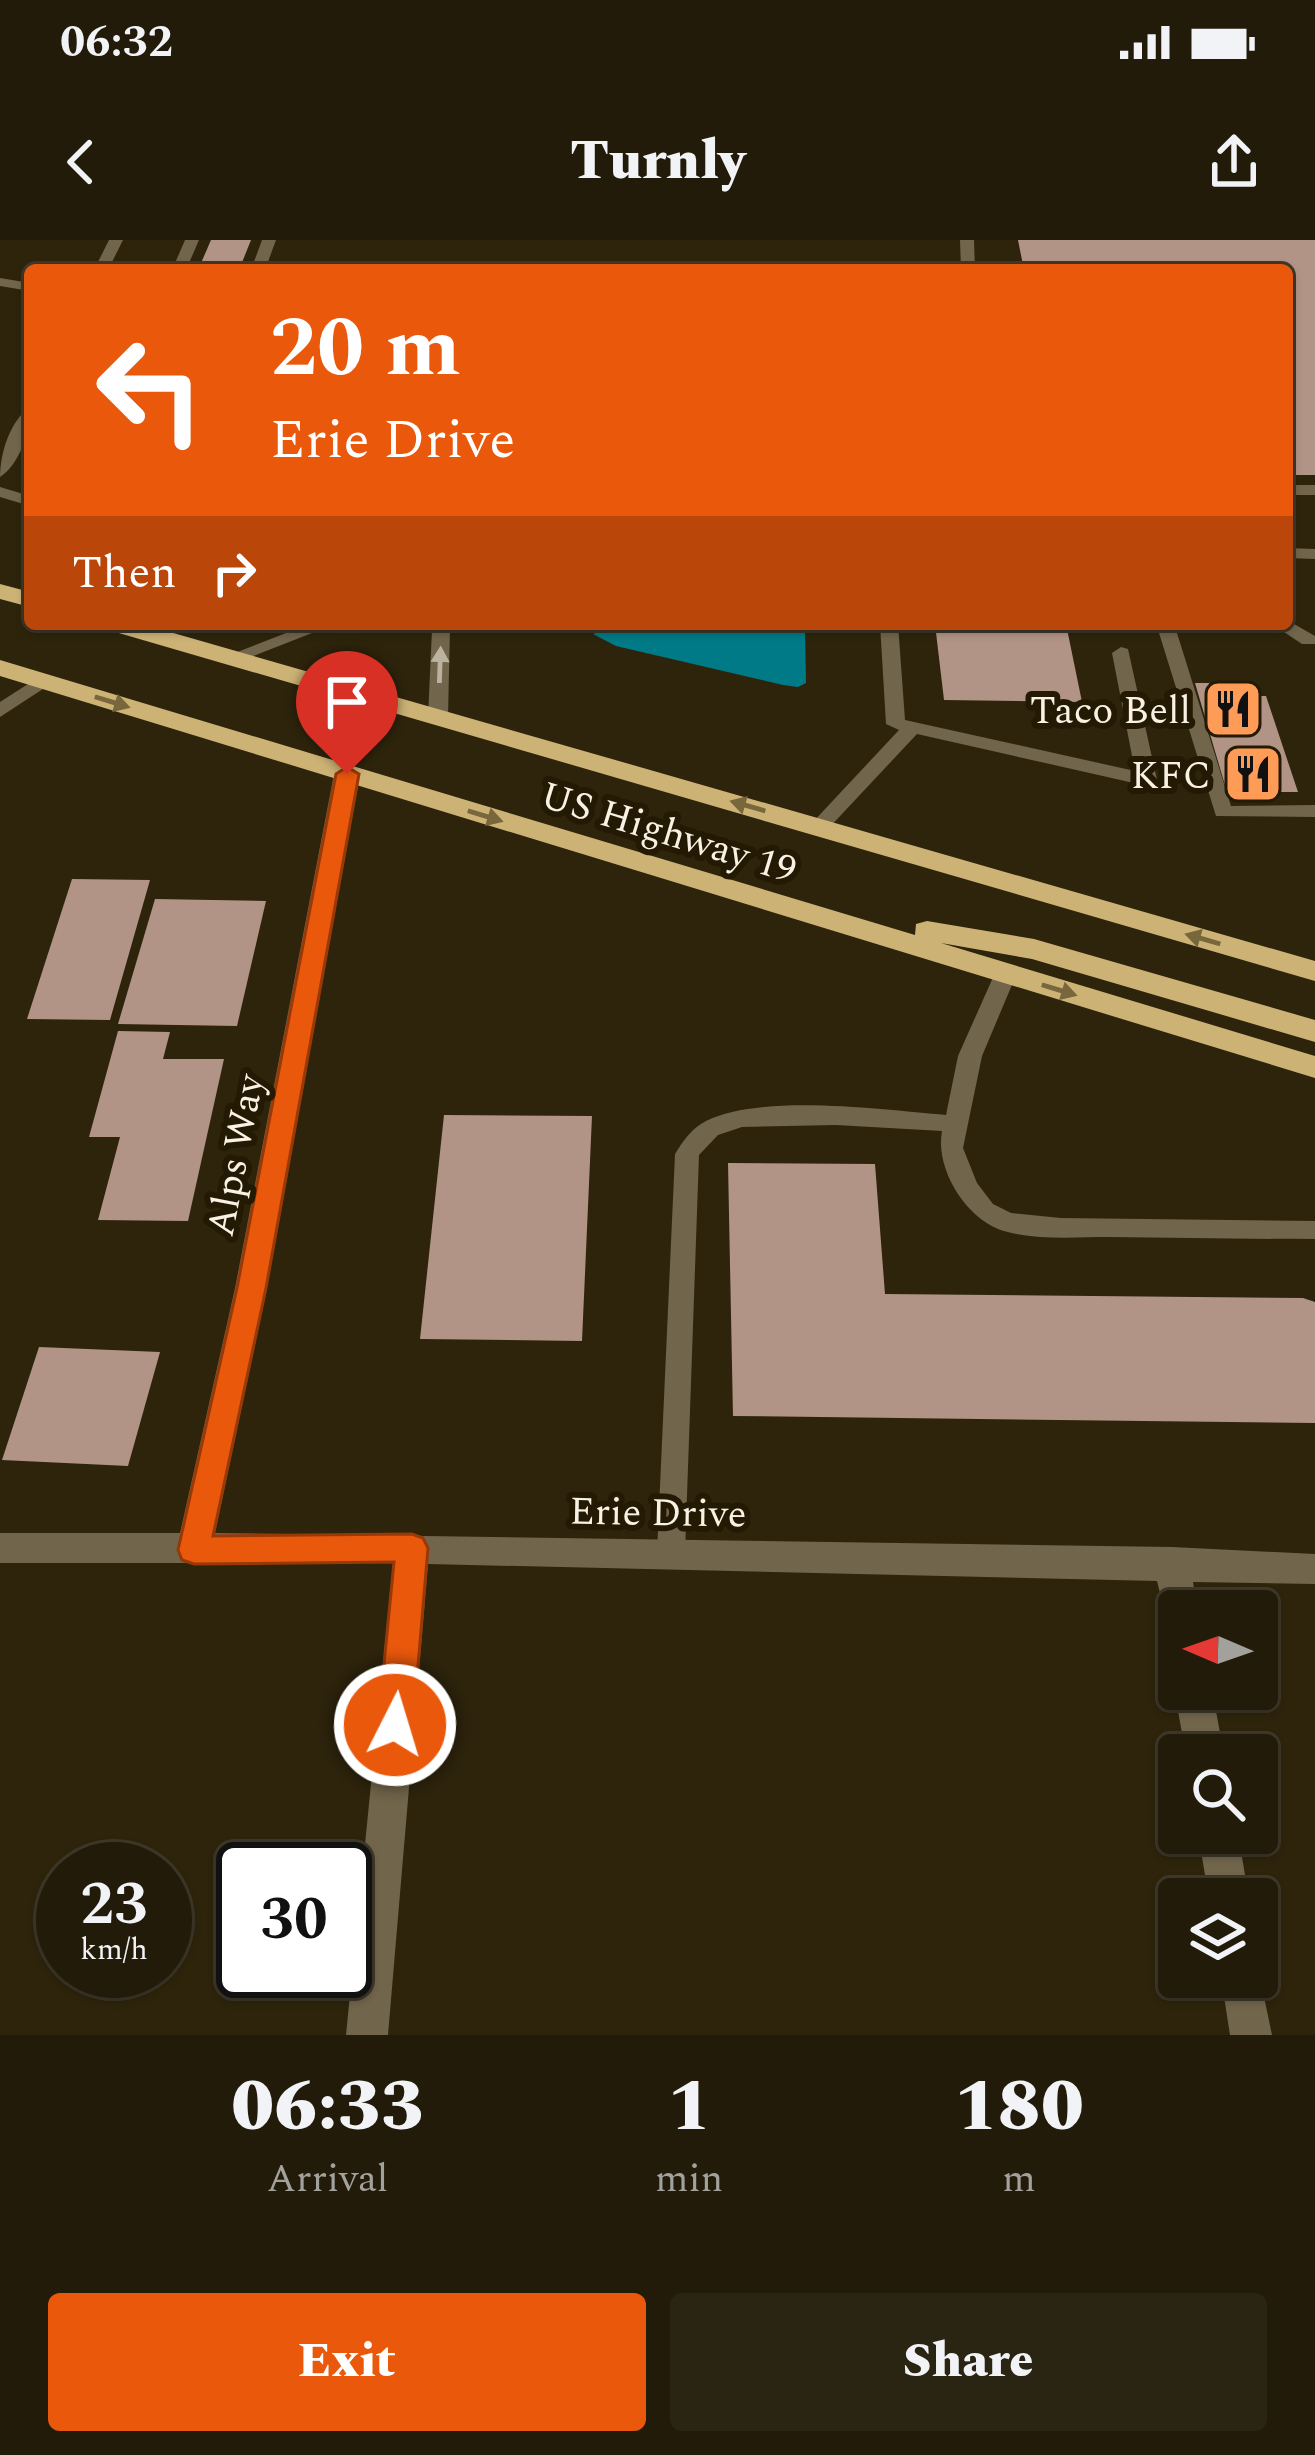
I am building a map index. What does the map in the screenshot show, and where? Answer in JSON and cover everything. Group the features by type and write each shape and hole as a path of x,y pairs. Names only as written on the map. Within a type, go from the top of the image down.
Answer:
{"highway":[{"name":"US Highway 19","path":"135,630 1315,971"},
{"name":"US Highway 19","path":"0,668 1315,1067"},
{"path":"800,911 1034,949 1315,1031"}],"street":[{"name":"Alps Way","path":"194,1550 251,1288 347,774"},
{"name":"Erie Drive","path":"0,1547 412,1548 1172,1562 1315,1569"},
{"path":"367,2035 412,1548"},
{"path":"1172,1562 1177,1590"},
{"path":"1245,1998 1251,2035"}],"lane":[{"path":"0,472 24,424"},
{"path":"231,658 309,630"},
{"path":"438,717 441,630"},
{"path":"889,630 896,724 1147,780 1121,652"},
{"path":"1170,630 1222,812 1315,812"},
{"path":"0,711 42,681"},
{"path":"819,827 913,728"},
{"path":"1006,974 970,1056 951,1148 967,1186 984,1210 1007,1222 1315,1230"},
{"path":"671,1553 687,1154 702,1133 725,1122 769,1118 957,1124"}],"water":[{"path":"604,630 805,630 806,683 783,685 616,646 593,634"}],"building":[{"path":"211,240 251,240 241,264 201,264"},
{"path":"1018,240 1315,240 1315,475 1293,475 1293,264 1023,264"},
{"path":"936,630 1067,630 1082,702 944,700"},
{"path":"1195,683 1209,683 1212,696 1266,696 1298,792 1227,792"},
{"path":"72,879 150,880 110,1020 27,1019"},
{"path":"155,899 266,901 237,1026 118,1024"},
{"path":"118,1031 170,1032 163,1059 224,1059 188,1221 98,1220 120,1137 89,1137"},
{"path":"444,1115 592,1116 582,1341 420,1339"},
{"path":"728,1163 875,1164 885,1294 1303,1298 1315,1302 1315,1423 733,1416"},
{"path":"39,1347 160,1352 128,1466 2,1460"}],"place":[{"name":"Taco Bell","path":"1233,709"},
{"name":"KFC","path":"1253,774"}],"route":[{"path":"347,774 251,1288 194,1550 412,1548 395,1725"}]}
